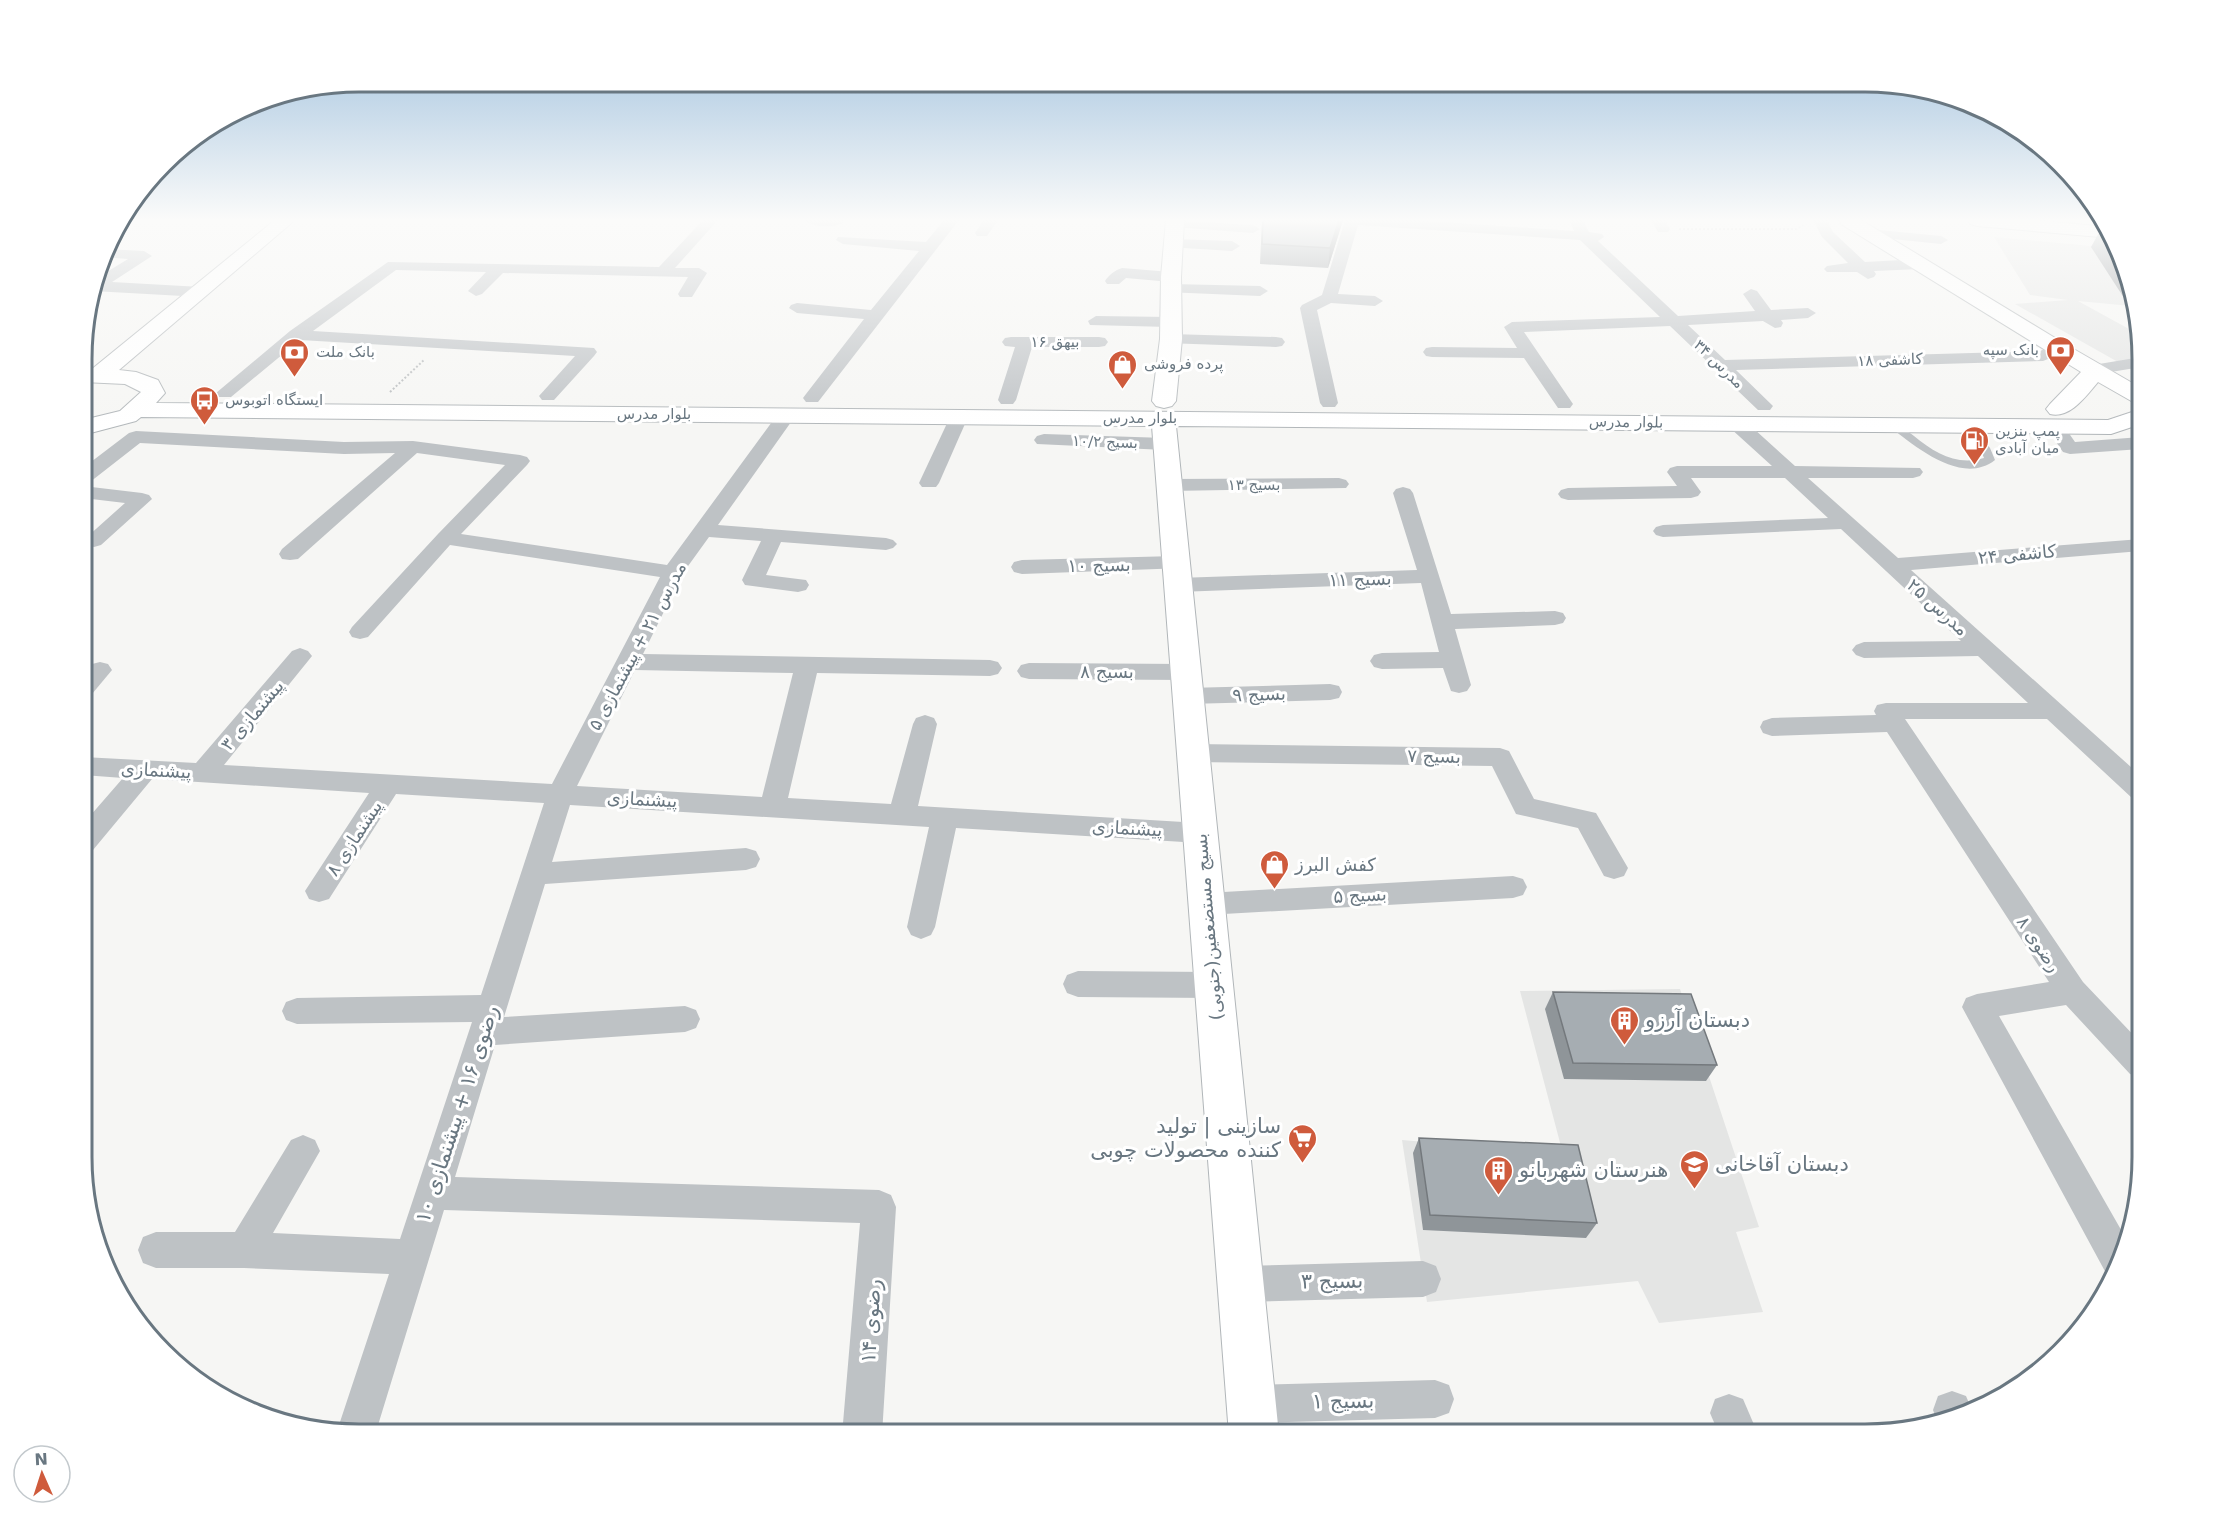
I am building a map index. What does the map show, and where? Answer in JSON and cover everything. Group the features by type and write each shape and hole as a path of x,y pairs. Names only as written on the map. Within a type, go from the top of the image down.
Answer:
{"main road":[{"name":"بسیج مستضعفین(جنوبی)","path":"1171,291 1171,330 1164,421 1253,1419"},
{"path":"1963,291 2093,370 2131,387"},
{"path":"92,374 201,292"},
{"path":"2056,417 2093,370"},
{"path":"92,375 137,379 150,385 153,404 128,416 92,426"},
{"name":"بلوار مدرس","path":"153,404 225,393 812,398 934,408 959,417 1164,421 1564,404 1764,406 2056,417 2111,427 2132,419"},
{"name":"بلوار مدرس","path":"153,404 787,415 934,408 1007,400 1164,421 1329,403 1409,412 1736,423 1894,425 1966,425 2132,410"},
{"path":"2111,427 2132,433"}],"street":[{"path":"179,291 201,292"},
{"path":"225,393 296,335 357,291"},
{"path":"812,398 894,291"},
{"path":"1329,298 1331,291"},
{"name":"مدرس ۳۴","path":"1642,291 1764,406"},
{"path":"1751,294 1765,314 1785,331"},
{"path":"1329,403 1308,308 1329,298 1375,301"},
{"path":"797,308 875,315"},
{"path":"1564,404 1512,327 1808,313"},
{"path":"1096,321 1276,342"},
{"path":"397,342 418,322"},
{"path":"490,347 508,328"},
{"path":"296,335 588,352 548,396"},
{"name":"بیهق ۱۶","path":"1007,400 1018,342 1099,342"},
{"name":"کاشفی ۱۸","path":"1721,365 2043,356 2057,349"},
{"path":"1432,352 1528,353"},
{"path":"2093,370 2132,364"},
{"path":"92,471 136,437 153,404"},
{"name":"مدرس ۲۱ + پیشنمازی ۵","path":"560,794 673,572 787,415"},
{"path":"929,483 959,417"},
{"path":"2056,417 2070,448 2132,444"},
{"name":"بسیج ۱۰/۲","path":"1044,440 1164,421"},
{"name":"مدرس ۲۵","path":"1736,423 2132,783"},
{"path":"136,437 344,448 413,447 520,461 445,538 360,632"},
{"path":"290,554 413,447"},
{"path":"1568,494 1691,492 1677,472 1913,472"},
{"name":"بسیج ۱۳","path":"1169,485 1339,484"},
{"path":"92,493 142,499 94,541"},
{"path":"1403,493 1430,576 1459,685"},
{"path":"1663,531 1845,523"},
{"path":"704,530 886,544"},
{"path":"774,536 753,580 798,585"},
{"path":"445,538 673,572"},
{"name":"کاشفی ۲۴","path":"1891,565 2132,546"},
{"name":"بسیج ۱۰","path":"1022,567 1177,574"},
{"name":"بسیج ۱۱","path":"1177,574 1430,576"},
{"path":"1442,622 1555,618"},
{"path":"1864,650 1983,648"},
{"name":"پیشنمازی ۳","path":"203,773 300,656"},
{"path":"1382,661 1452,660"},
{"path":"627,662 990,668"},
{"path":"773,807 807,665"},
{"path":"92,678 100,670"},
{"name":"بسیج ۸","path":"1029,671 1187,684"},
{"name":"بسیج ۹","path":"1187,684 1330,692"},
{"path":"1894,723 1886,711 2053,711"},
{"path":"1772,727 1894,723"},
{"name":"رضوی ۸","path":"1894,723 2072,991 1977,1007 2114,1252"},
{"path":"902,815 925,724"},
{"name":"بسیج ۷","path":"1193,753 1500,757 1525,807 1587,820 1614,868"},
{"name":"پیشنمازی","path":"92,767 1200,832"},
{"path":"92,832 145,770"},
{"name":"پیشنمازی ۸","path":"319,891 388,784"},
{"name":"رضوی ۱۶ + پیشنمازی ۱۰","path":"358,1424 560,794"},
{"path":"921,927 945,817"},
{"path":"534,874 746,859"},
{"name":"بسیج ۵","path":"1206,904 1513,887"},
{"path":"1078,984 1213,985"},
{"path":"2072,991 2132,1054"},
{"path":"297,1011 487,1020 685,1019"},
{"path":"244,1250 303,1151"},
{"name":"رضوی ۱۴","path":"432,1193 879,1207 863,1424"},
{"path":"156,1250 244,1250 411,1257"},
{"name":"بسیج ۳","path":"1240,1284 1424,1279"},
{"name":"بسیج ۱","path":"1253,1419 1435,1399"}],"lane":[{"path":"1894,425 1945,462 1975,466 1990,460 1986,450 1966,425"}],"path":[{"path":"387,395 440,345"}],"shaded area":[{"path":"2027,291 2122,291 2126,306 2078,301 2130,329 2132,370 2015,304 2068,300 2030,295"},
{"path":"1680,989 1759,1227 1736,1232 1763,1312 1659,1323 1638,1281 1427,1302 1402,1140 1563,1154 1520,991"}],"building":[{"name":"دبستان آرزو","path":"1553,992 1691,994 1717,1065 1573,1063"},
{"name":"هنرستان شهربانو","path":"1419,1138 1578,1145 1597,1223 1430,1215"}],"place":[{"name":"بانک سپه","path":"2060,376"},
{"name":"بانک ملت","path":"295,378"},
{"name":"پرده فروشی","path":"1123,390"},
{"name":"ایستگاه اتوبوس","path":"204,426"},
{"name":"پمپ بنزین میان آبادی","path":"1974,466"},
{"name":"کفش البرز","path":"1274,890"},
{"name":"دبستان آرزو","path":"1624,1046"},
{"name":"سازینی | تولید کننده محصولات چوبی","path":"1302,1164"},
{"name":"دبستان آقاخانی","path":"1694,1190"},
{"name":"هنرستان شهربانو","path":"1498,1196"}]}
